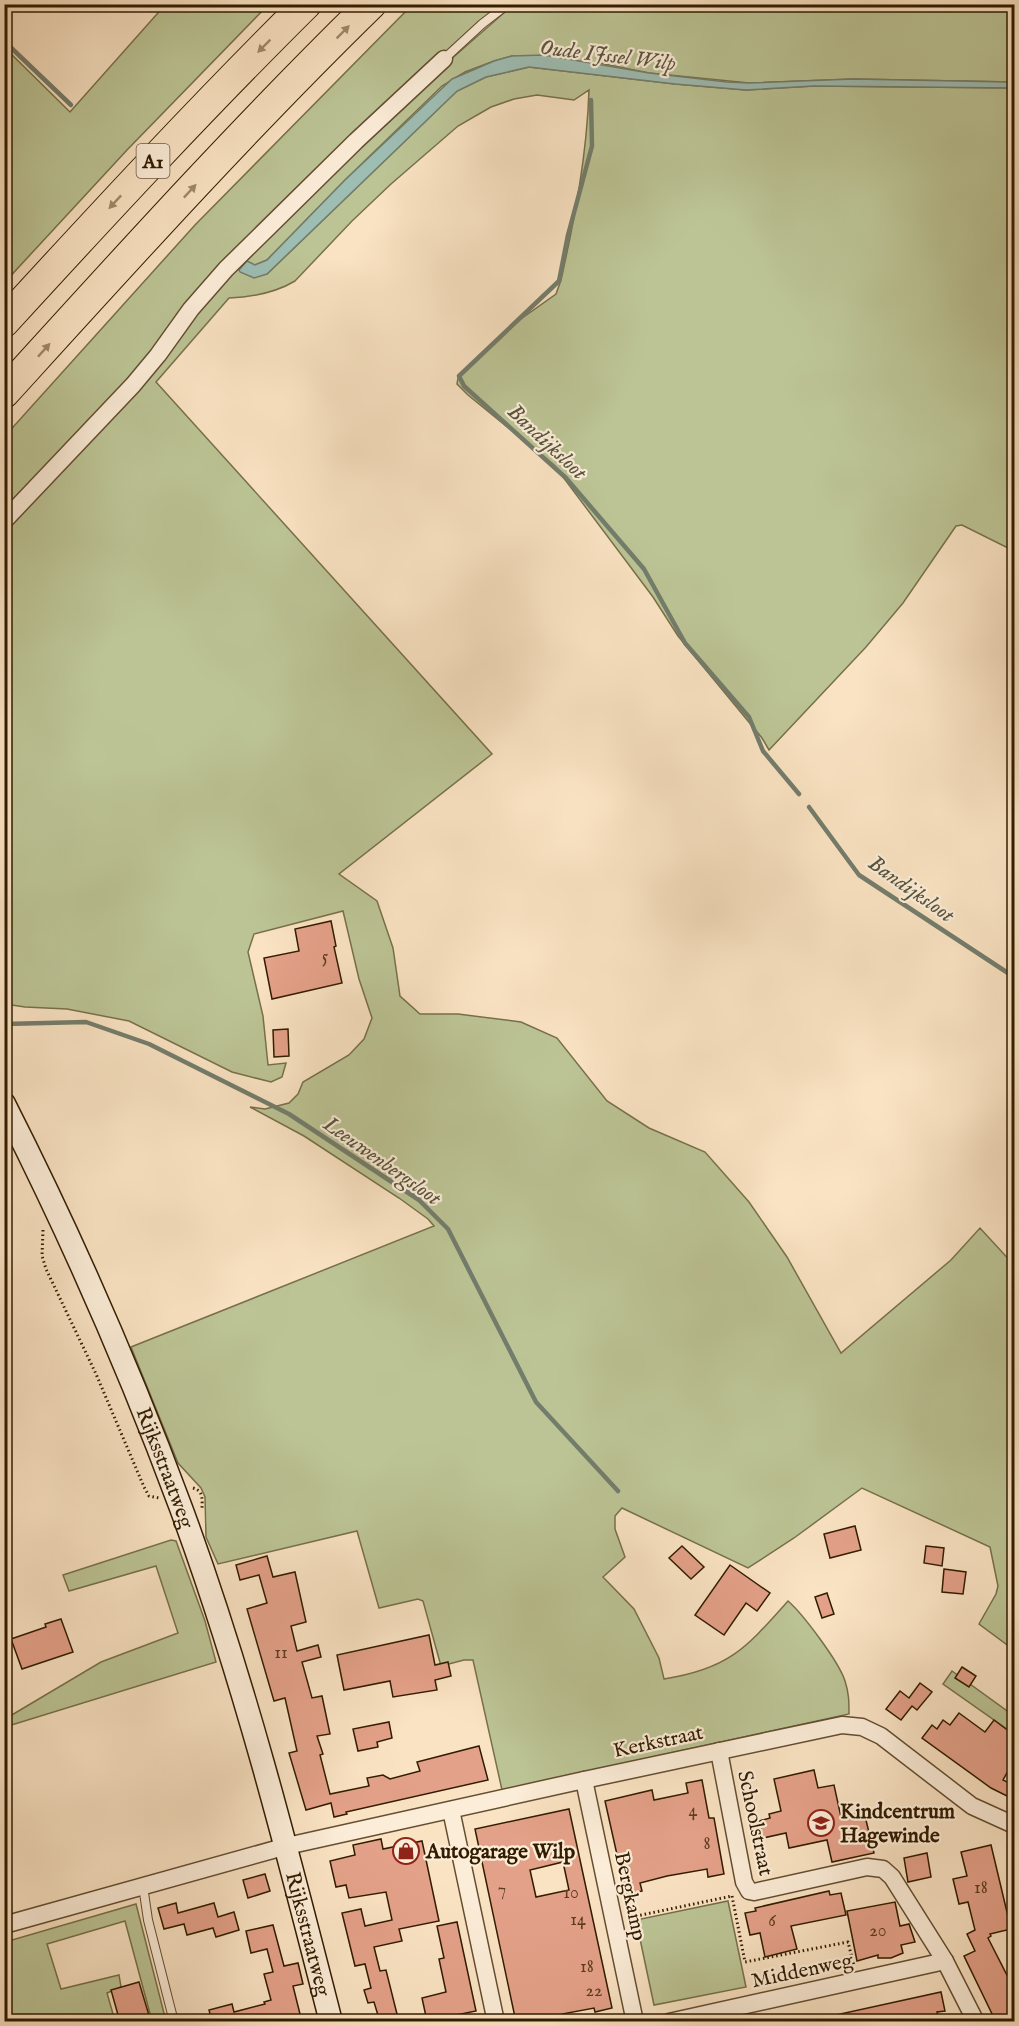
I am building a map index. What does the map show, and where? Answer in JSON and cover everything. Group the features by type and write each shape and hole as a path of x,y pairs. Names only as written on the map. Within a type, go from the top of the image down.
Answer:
{"highway":[{"name":"A1","path":"4,322 173,140 306,4"},
{"name":"A1","path":"4,393 161,222 371,4"}],"main road":[{"name":"Rijksstraatweg","path":"4,1104 98,1298 181,1509 226,1640 287,1846 330,2022"}],"street":[{"path":"4,521 133,385 191,309 226,269 356,141 444,59"},
{"name":"Kerkstraat","path":"287,1846 842,1725 862,1727 881,1737 972,1806 1014,1824"},
{"name":"Schoolstraat","path":"719,1751 744,1882 754,1891"},
{"name":"Bergkamp","path":"584,1780 635,2022"},
{"path":"451,1810 496,2022"},
{"name":"Rijksstraatweg","path":"4,1925 287,1846"},
{"path":"754,1891 867,1868 883,1869 892,1877 945,1961 976,2022"},
{"name":"Middenweg","path":"669,2022 945,1961"}],"lane":[{"path":"444,59 508,4"},
{"path":"143,1886 148,1920 174,2022"}],"path":[{"path":"44,1223 43,1262 96,1374 144,1486 149,1496 159,1498"},
{"path":"613,1921 754,1891"},
{"path":"732,1896 744,1962 848,1942 857,1981"}],"green space":[{"path":"165,5 268,5 127,150 5,282 5,48 70,112"},
{"path":"412,5 500,5 410,84 168,334 5,515 5,436 195,225"},
{"path":"513,5 1014,5 1014,82 853,79 749,83 649,73 599,63 512,56 494,61 465,72 442,86 267,260 255,265 267,274 457,91 486,77 529,67 746,90 814,86 1014,88 1014,551 962,525 956,526 903,603 866,647 769,750 762,738 678,636 653,597 554,465 457,384 458,378 511,326 556,294 561,280 580,185 589,90 574,100 537,95 514,99 491,107 458,126 352,221 295,281 263,294 229,298 156,382 492,754 339,874 377,901 393,948 400,996 420,1014 458,1014 521,1022 557,1038 607,1101 649,1128 705,1152 749,1202 787,1257 841,1353 951,1260 980,1228 1014,1265 1014,1650 979,1624 998,1586 990,1547 862,1488 794,1538 748,1568 622,1508 615,1516 615,1529 625,1557 603,1577 634,1609 659,1658 664,1679 705,1669 735,1654 760,1632 788,1601 836,1662 845,1681 849,1714 502,1790 473,1660 441,1666 423,1601 418,1599 379,1608 357,1531 218,1564 206,1537 205,1497 201,1488 178,1463 131,1347 434,1226 399,1198 304,1136 250,1107 265,1109 289,1103 298,1094 303,1082 349,1055 364,1039 372,1018 359,979 343,911 254,934 248,952 263,1016 268,1065 286,1063 282,1077 271,1082 232,1072 129,1021 67,1009 5,1004 5,528 213,291 449,61"},
{"path":"171,1540 176,1541 205,1621 216,1662 5,1727 5,1719 101,1662 178,1633 156,1566 69,1591 63,1575"},
{"path":"952,1671 1014,1716 1014,1734 943,1684"},
{"path":"728,1901 746,1987 654,2005 636,1920"},
{"path":"136,1904 166,2021 152,2021 125,1921 47,1944 61,1989 119,1975 121,1987 107,1993 115,2021 5,2021 5,1942"}],"water":[{"path":"544,55 649,73 727,82 853,79 1014,82 1014,88 814,86 746,90 529,67 486,77 457,91 267,274 254,278 240,272 239,270 247,261 255,265 267,260 345,180 452,79 512,56"}],"building":[{"path":"331,921 342,983 272,999 264,958 299,951 295,929"},
{"path":"288,1029 289,1056 274,1057 273,1030"},
{"path":"855,1526 861,1550 830,1558 824,1534"},
{"path":"682,1546 704,1567 691,1579 669,1558"},
{"path":"926,1546 944,1548 942,1566 924,1563"},
{"path":"267,1556 273,1577 295,1572 306,1622 291,1626 297,1651 318,1645 321,1657 302,1662 312,1698 322,1696 330,1734 317,1736 323,1754 320,1755 330,1794 369,1786 367,1778 383,1775 390,1779 420,1771 417,1762 479,1746 488,1780 346,1812 347,1814 334,1817 331,1803 306,1810 289,1753 297,1751 285,1698 274,1701 247,1609 267,1603 259,1575 240,1580 236,1565"},
{"path":"730,1565 770,1593 757,1611 746,1603 724,1635 695,1615"},
{"path":"944,1569 966,1572 963,1594 942,1592"},
{"path":"827,1593 834,1614 822,1618 815,1597"},
{"path":"61,1619 73,1652 22,1669 11,1639 46,1627 45,1624"},
{"path":"429,1635 435,1665 448,1662 451,1676 435,1680 437,1690 393,1697 390,1681 344,1690 337,1655"},
{"path":"962,1667 976,1676 969,1687 955,1678"},
{"path":"920,1683 932,1692 917,1710 912,1706 901,1720 886,1709 900,1691 909,1698"},
{"path":"959,1713 985,1732 994,1720 1014,1735 1014,1760 1003,1780 1013,1785 1007,1796 991,1788 922,1738 932,1725 937,1729 943,1720 950,1725"},
{"path":"389,1722 392,1738 377,1742 378,1747 358,1751 353,1729"},
{"path":"814,1770 818,1788 834,1785 841,1817 864,1812 874,1853 832,1862 827,1840 789,1848 786,1833 763,1838 759,1821 770,1818 769,1814 781,1811 774,1779"},
{"path":"702,1780 709,1818 714,1818 724,1874 708,1877 707,1869 667,1876 640,1883 642,1891 626,1895 605,1801 652,1790 654,1800 688,1793 686,1783"},
{"path":"569,1809 612,2008 595,2012 594,2008 562,2014 562,2016 539,2022 516,2022 475,1829","holes":["563,1862 569,1890 536,1897 530,1870"]},
{"path":"381,1839 383,1849 422,1841 439,1921 399,1929 402,1941 374,1947 380,1971 386,1970 399,2022 380,2022 374,2002 368,2003 364,1990 371,1988 365,1964 355,1966 342,1913 361,1909 365,1926 392,1920 386,1892 349,1898 346,1885 336,1887 330,1861 355,1855 353,1845"},
{"path":"991,1845 1011,1929 990,1934 988,1938 1014,1989 1014,2022 996,2022 964,1956 975,1951 967,1934 975,1930 968,1902 959,1904 953,1879 967,1876 961,1852"},
{"path":"927,1853 931,1877 908,1882 904,1858"},
{"path":"265,1874 270,1891 248,1898 243,1880"},
{"path":"829,1891 830,1895 841,1893 846,1915 791,1926 797,1949 765,1957 760,1933 750,1935 745,1913 756,1911 755,1908"},
{"path":"895,1902 900,1926 909,1924 915,1942 901,1945 903,1953 891,1958 878,1958 878,1955 857,1961 847,1911"},
{"path":"176,1903 178,1913 214,1903 218,1917 234,1912 239,1930 216,1937 213,1928 187,1935 184,1924 164,1929 158,1908"},
{"path":"457,1922 476,2011 427,2021 422,1998 446,1992 439,1959 444,1958 437,1926"},
{"path":"273,1925 284,1966 298,1963 303,1984 293,1986 302,2022 212,2022 209,2010 232,2004 234,2012 265,2004 264,2002 271,2000 264,1974 273,1972 267,1949 251,1953 246,1931"},
{"path":"139,1982 151,2022 120,2022 111,1990"},
{"path":"941,1992 945,2011 937,2012 939,2019 930,2022 832,2022 831,2016"}],"waterway":[{"name":"Oude IJssel Wilp","path":"4,41 71,105"},
{"name":"Bandijksloot","path":"591,100 592,146 568,235 559,281 459,376 464,386 566,478 644,569 685,643 749,717 763,751 799,794"},
{"name":"Bandijksloot","path":"809,807 859,875 1014,977"},
{"name":"Leeuwenbergsloot","path":"4,1024 86,1022 149,1044 289,1114 419,1200 448,1229 536,1402 618,1491"}],"place":[{"name":"Kindcentrum Hagewinde","path":"821,1823"},
{"name":"Autogarage Wilp","path":"406,1851"}]}
